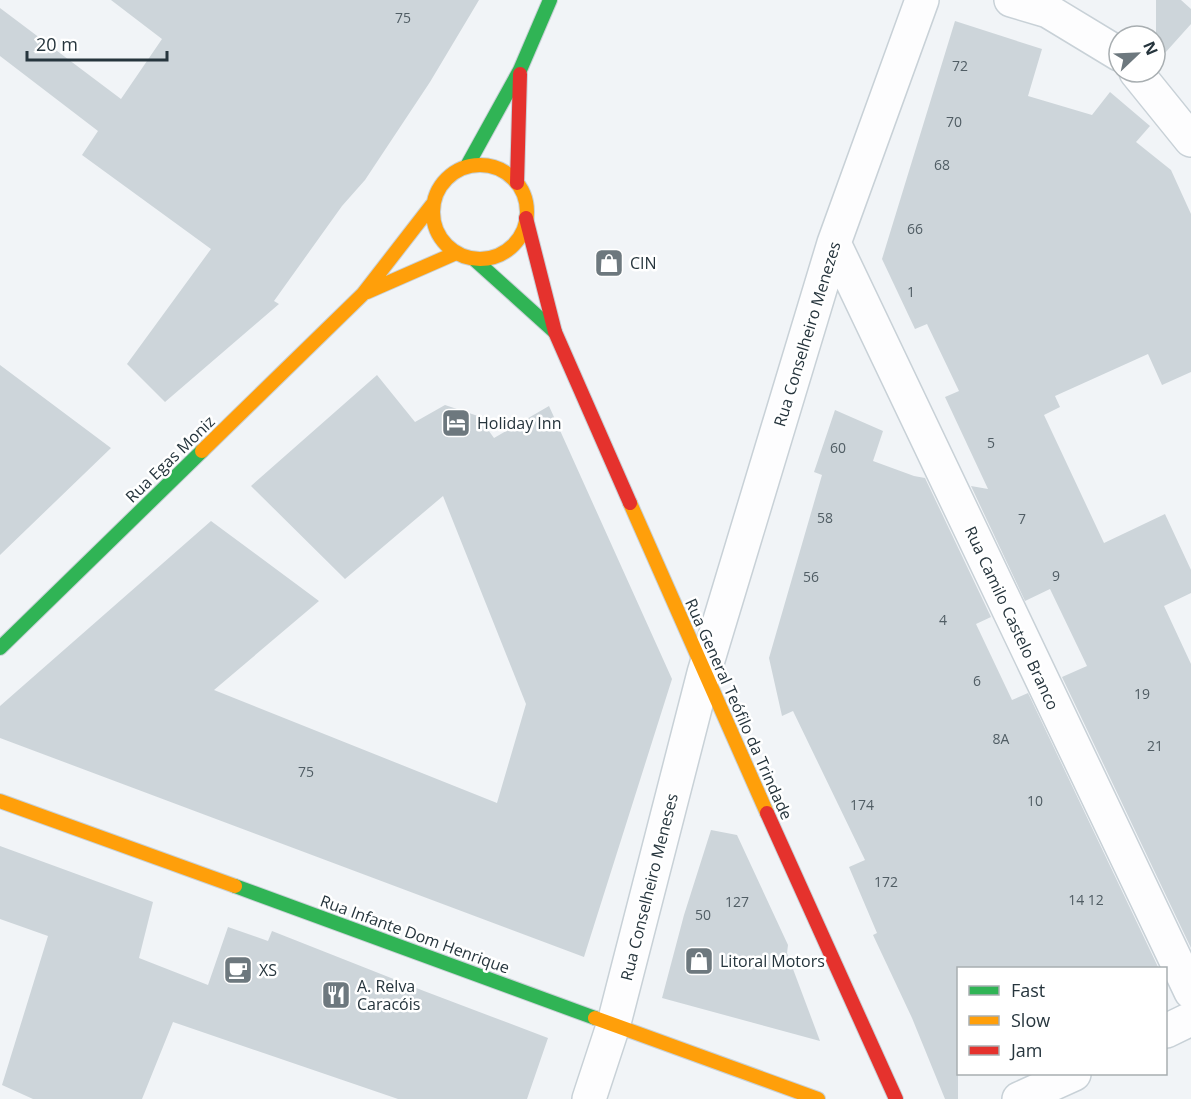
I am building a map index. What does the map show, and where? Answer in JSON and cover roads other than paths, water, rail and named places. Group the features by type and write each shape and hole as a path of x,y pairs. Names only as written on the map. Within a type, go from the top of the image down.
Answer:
{"main road":[{"path":"467,166 520,70 550,0"},
{"path":"517,183 520,70"},
{"path":"485,164 503,170 517,183 525,199 526,218 521,235 508,249 492,258 474,259 456,253 442,240 434,224 432,205 439,188 450,174 467,166 485,164"},
{"name":"Rua Egas Moniz","path":"0,648 363,294 432,205"},
{"name":"Rua General Teófilo da Trindade","path":"526,218 555,332 704,673 896,1099"},
{"name":"Rua Egas Moniz","path":"363,294 456,253"},
{"name":"Rua General Teófilo da Trindade","path":"474,259 555,332"},
{"name":"Rua Infante Dom Henrique","path":"0,801 818,1099"}],"street":[{"name":"Rua Conselheiro Menezes","path":"704,673 834,243 922,0"},
{"path":"1011,0 1048,11 1107,47"},
{"path":"1146,84 1191,140"},
{"name":"Rua Camilo Castelo Branco","path":"834,243 1191,992"},
{"name":"Rua Conselheiro Meneses","path":"589,1099 614,1023 704,673"},
{"path":"1167,1031 1191,1019"},
{"path":"1020,1099 1072,1075"}],"place":[{"name":"CIN","path":"609,263"},
{"name":"Holiday Inn","path":"456,423"},
{"name":"Litoral Motors","path":"699,961"},
{"name":"XS","path":"238,970"},
{"name":"A. Relva Caracóis","path":"336,995"}]}
